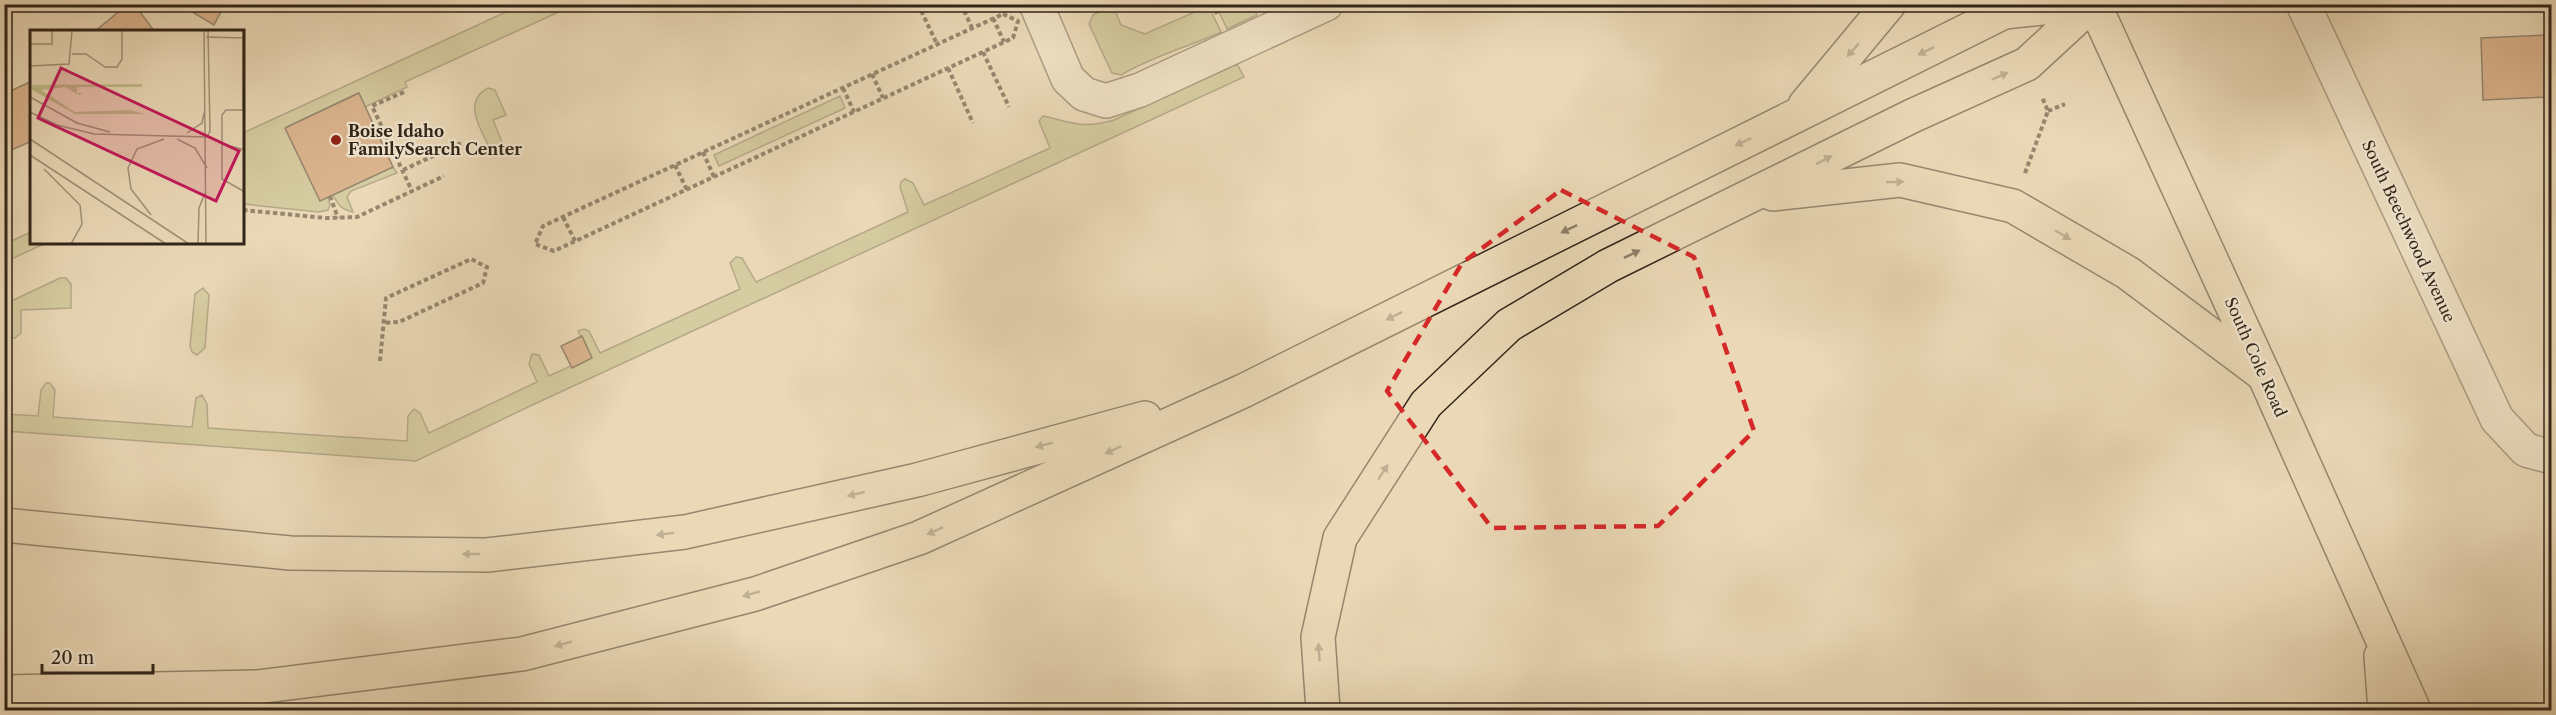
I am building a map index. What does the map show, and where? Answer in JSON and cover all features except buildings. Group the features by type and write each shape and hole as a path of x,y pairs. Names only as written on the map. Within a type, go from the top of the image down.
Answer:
{"main road":[{"path":"1796,116 1889,4"},
{"path":"4,692 257,687 522,654 755,594 919,538 1243,391 2004,12 2080,4"},
{"path":"1323,711 1318,637 1340,538 1426,404 1509,325 1608,266 1754,196 1912,116 2028,64 2093,4"},
{"name":"South Cole Road","path":"2093,4 2264,375 2414,711"},
{"path":"1754,196 1900,180 2013,206 2128,273 2264,375"},
{"path":"4,525 290,553 487,555 685,532 917,480 1243,391"},
{"path":"2379,636 2385,711"}],"street":[{"path":"1036,4 1068,79 1084,94 1106,100 1140,90 1326,4"},
{"name":"South Beechwood Avenue","path":"2314,7 2497,419 2539,453"}],"path":[{"path":"918,4 937,44"},
{"path":"961,4 972,28"},
{"path":"1129,4 1141,9 1143,4"},
{"path":"1003,14 1018,21 1013,38 687,190 554,251 535,244 543,226 972,28 1003,14"},
{"path":"993,18 1004,42"},
{"path":"983,52 1009,107"},
{"path":"948,68 973,123"},
{"path":"872,74 883,98"},
{"path":"843,88 854,112"},
{"path":"404,92 372,106 412,191"},
{"path":"2025,173 2048,111 2041,93"},
{"path":"2048,111 2065,104"},
{"path":"403,170 461,143"},
{"path":"386,152 393,149"},
{"path":"703,152 714,177"},
{"path":"675,165 687,190"},
{"path":"244,210 338,218 357,217 444,176"},
{"path":"330,196 338,218"},
{"path":"563,217 575,241"},
{"path":"380,361 383,323 386,298 471,259 487,267 483,283 399,322 383,323"}],"highlighted area":[{"path":"1561,190 1694,257 1754,431 1658,526 1492,528 1387,391 1462,263"}],"shaded area":[{"path":"521,5 574,5 405,82 407,87 365,107 358,93 286,127 328,197 330,205 328,210 319,212 244,204 244,133"},
{"path":"1200,5 1208,5 1221,32 1145,62 1121,75 1112,73 1089,24 1093,15 1104,9 1116,13 1121,25 1145,34 1197,11"},
{"path":"1216,5 1252,5 1257,15 1227,29"},
{"path":"1237,64 1244,77 530,406 416,461 5,431 4,414 38,416 41,390 46,383 50,383 55,390 53,417 192,427 196,398 202,395 207,404 208,428 407,441 408,416 414,409 420,413 429,433 537,382 529,364 532,354 539,355 549,376 591,357 578,331 584,329 589,331 600,353 740,289 730,263 736,257 742,258 756,282 908,212 900,187 901,182 905,179 913,183 924,205 1050,148 1039,121 1043,116 1086,125 1103,123"},
{"path":"488,88 495,90 506,115 493,120 504,147 498,155 492,152 476,118 476,101 480,94"},
{"path":"840,96 845,108 719,166 714,155"},
{"path":"393,167 397,173 351,191 347,197 353,212 341,207 333,195"},
{"path":"30,232 30,244 44,244 5,262 5,244"},
{"path":"60,278 66,278 71,284 71,308 21,310 21,333 15,338 5,338 5,304"},
{"path":"203,288 209,295 205,348 197,355 192,352 190,346 195,294"}],"place":[{"name":"Boise Idaho FamilySearch Center","path":"336,140"}]}
